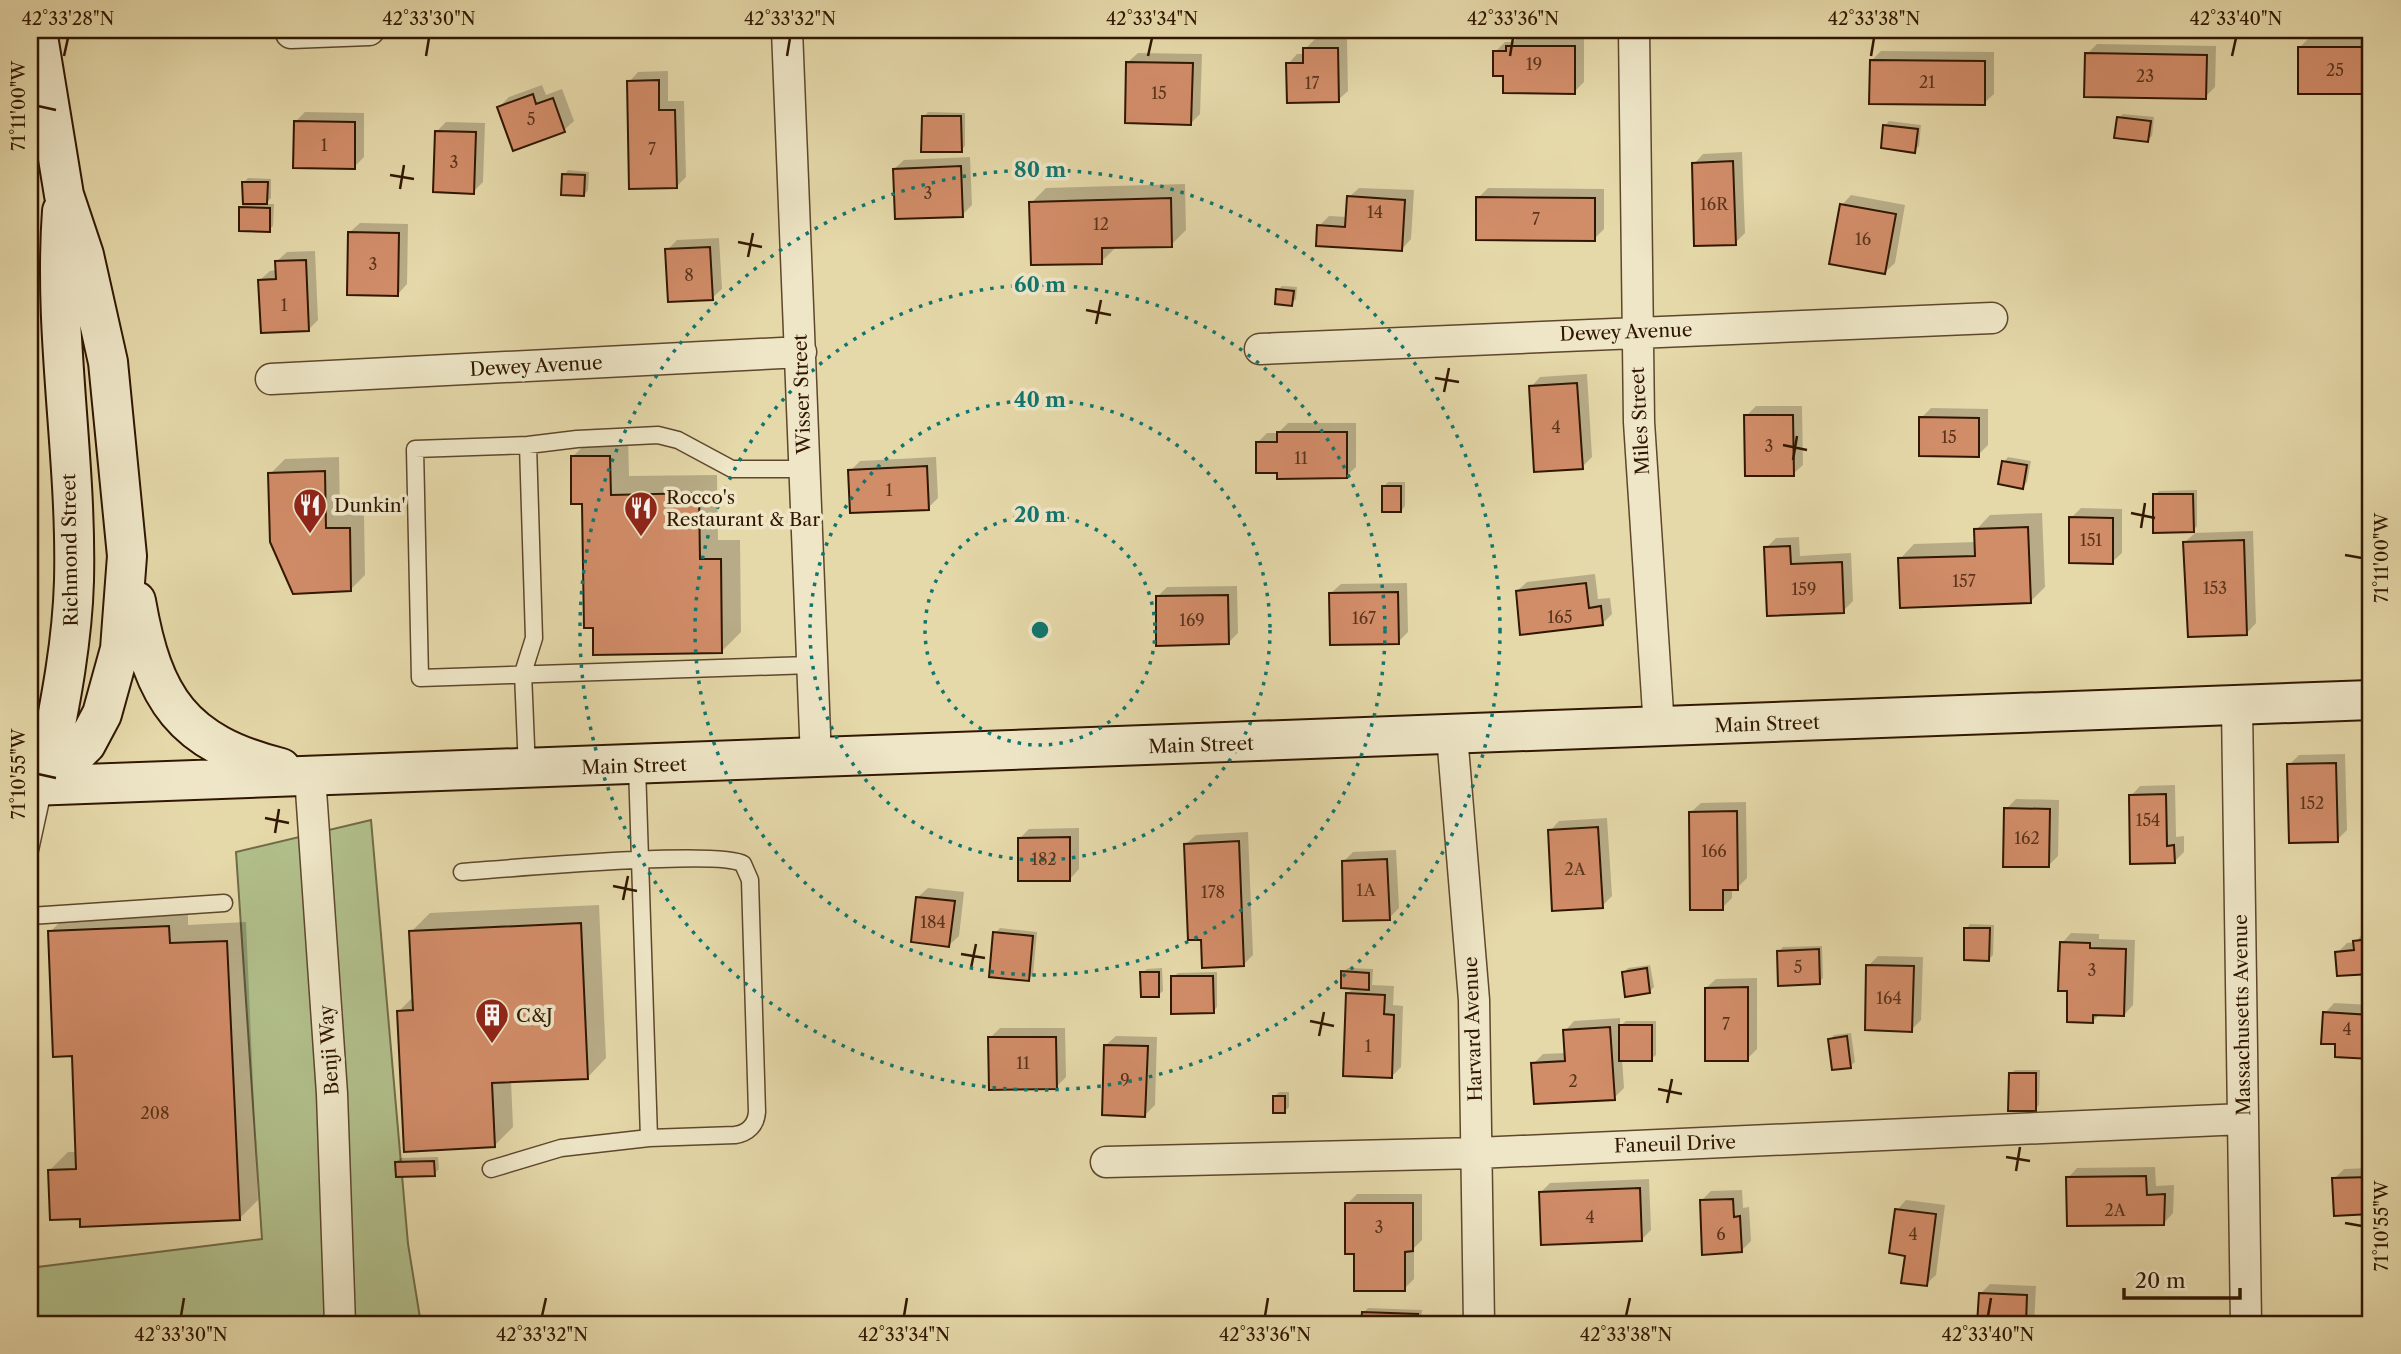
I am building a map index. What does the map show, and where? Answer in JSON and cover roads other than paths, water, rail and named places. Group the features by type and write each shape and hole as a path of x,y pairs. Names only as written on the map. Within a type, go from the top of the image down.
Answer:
{"main road":[{"name":"Richmond Street","path":"37,30 64,195 99,312 108,362 127,556 120,649 102,714 86,744 37,786"},
{"name":"Richmond Street","path":"37,786 65,679 74,580 59,321 59,260 64,195"},
{"path":"127,556 142,635 153,675 169,703 217,746 254,761 310,776"},
{"name":"Main Street","path":"37,786 637,766 2371,700"}],"street":[{"path":"291,33 369,30"},
{"name":"Wisser Street","path":"788,30 816,759"},
{"name":"Miles Street","path":"1634,30 1636,331 1646,542 1659,728"},
{"name":"Dewey Avenue","path":"1260,349 1992,318"},
{"name":"Dewey Avenue","path":"271,379 801,352"},
{"name":"Massachusetts Avenue","path":"2237,706 2246,1324"},
{"name":"Harvard Avenue","path":"1452,735 1474,1000 1479,1324"},
{"name":"Benji Way","path":"310,776 332,1094 340,1324"},
{"name":"Faneuil Drive","path":"1106,1162 1477,1153 2244,1119"}],"lane":[{"path":"805,469 732,469 678,440 658,435 577,439 528,446 415,449 420,678 811,664"},
{"path":"527,770 523,673 534,638 528,446"},
{"path":"637,766 649,1138"},
{"path":"30,850 37,786"},
{"path":"462,872 640,860 726,858 743,864 750,880 757,1112 755,1123 746,1132 735,1135 649,1138 561,1148 491,1169"},
{"path":"30,916 224,903"}],"place":[{"name":"Dunkin'","path":"310,535"},
{"name":"Rocco's Restaurant & Bar","path":"641,538"},
{"name":"C&J","path":"492,1045"}]}
